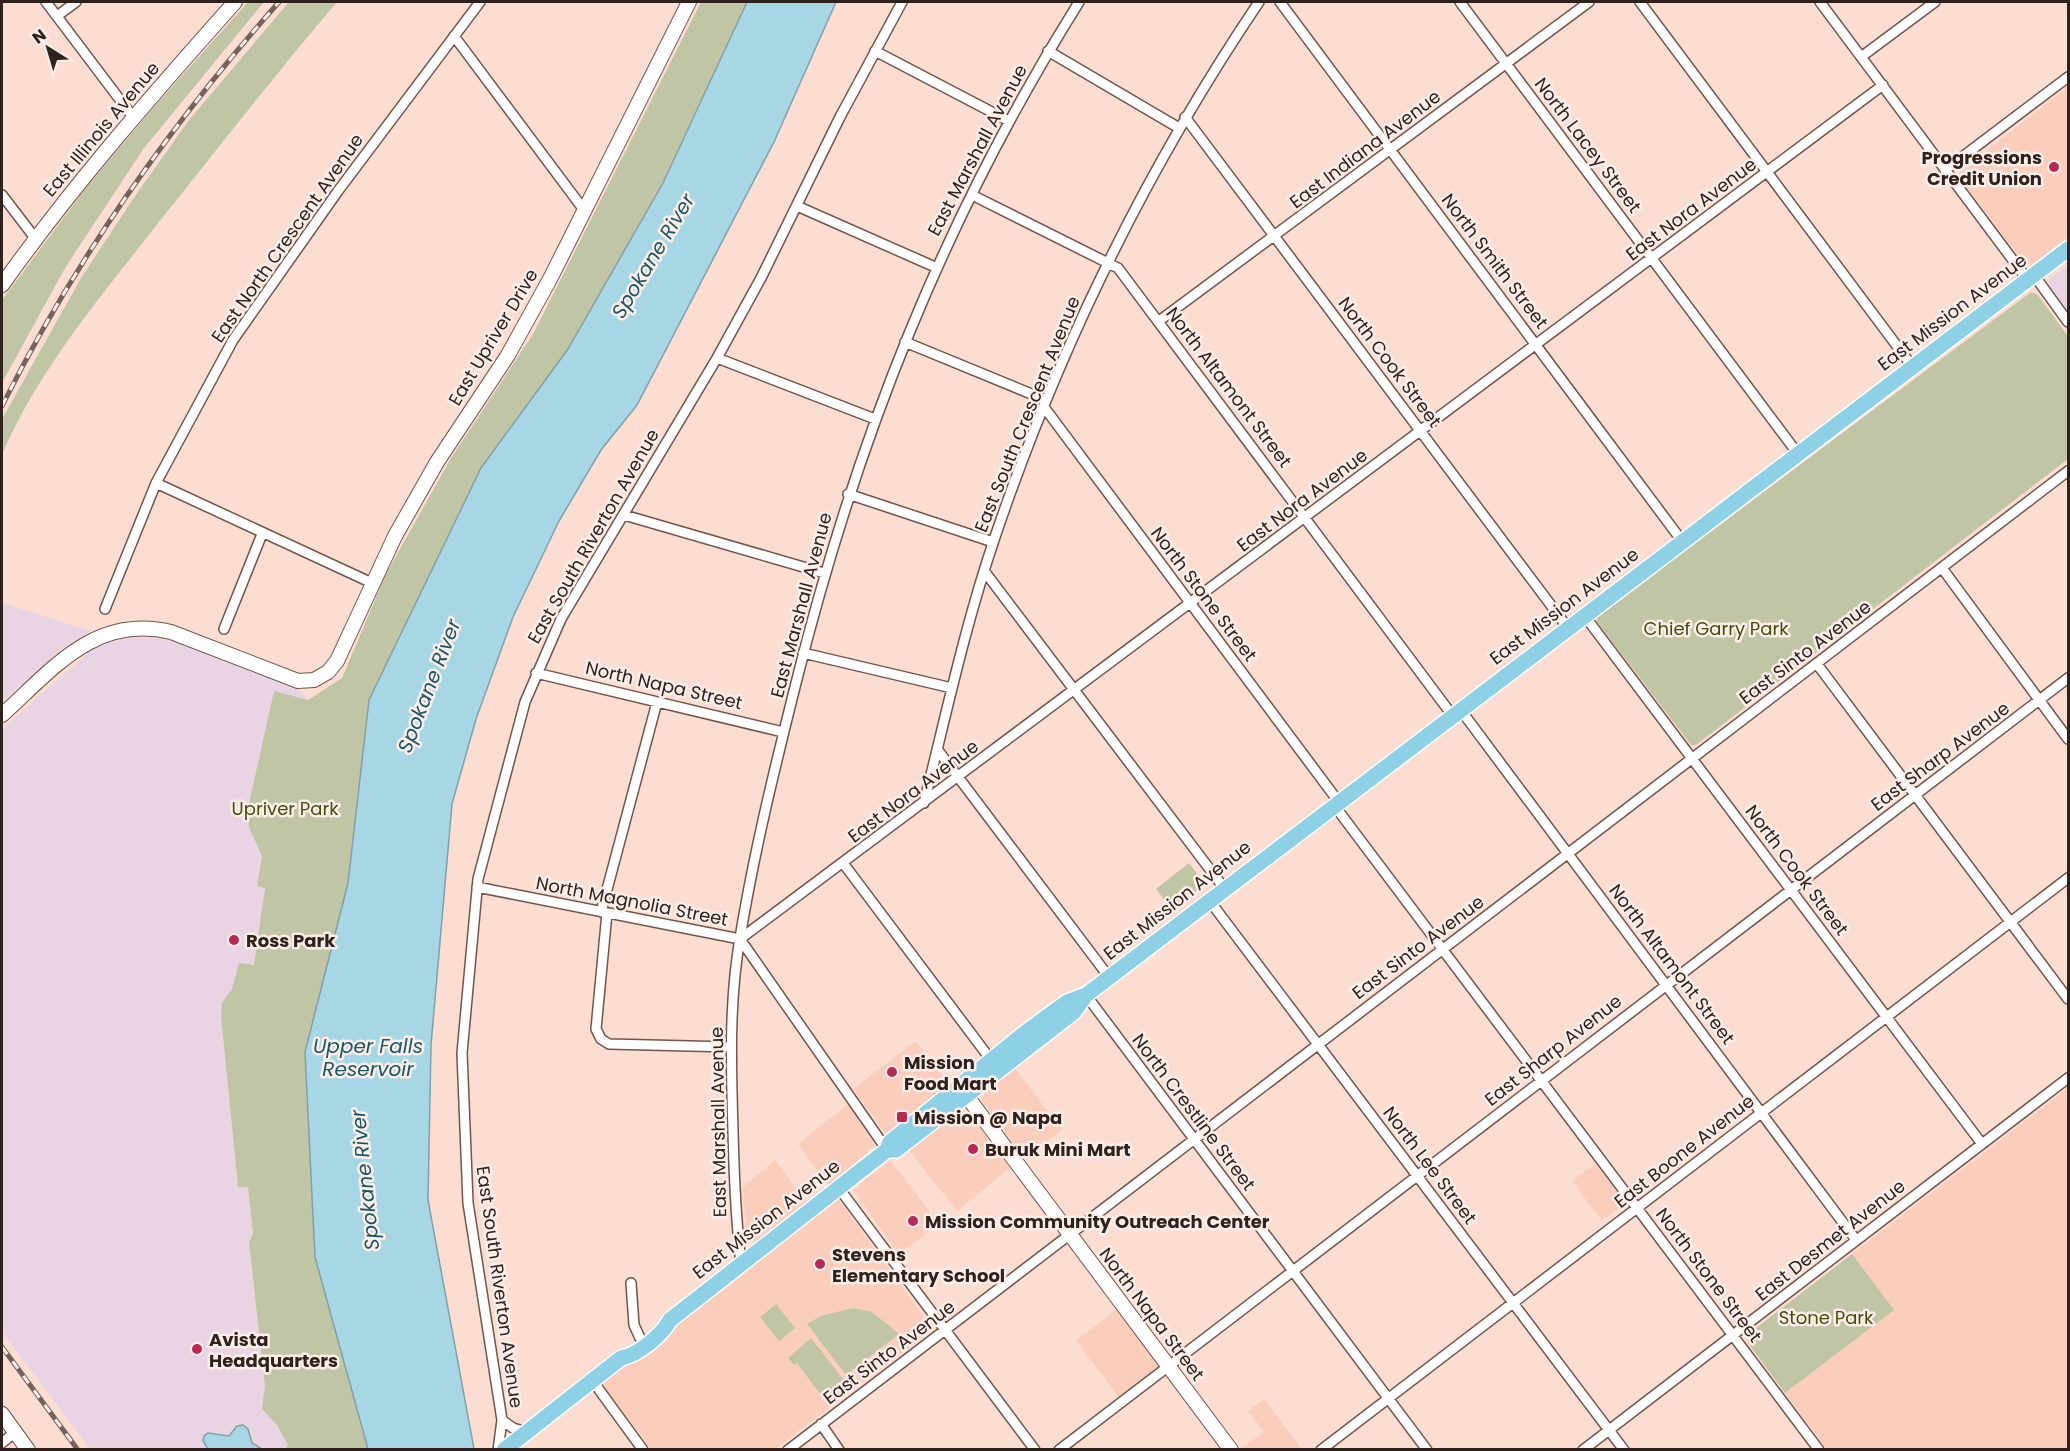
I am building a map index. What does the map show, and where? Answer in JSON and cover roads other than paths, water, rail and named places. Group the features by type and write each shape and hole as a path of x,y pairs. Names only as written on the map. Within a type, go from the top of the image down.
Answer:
{"main road":[{"name":"East Mission Avenue","path":"506,1448 621,1358 630,1356 666,1328 670,1320 887,1150 896,1150 963,1091 1074,1012 1086,995 1224,888 2068,249"},
{"name":"East Mission Avenue","path":"963,1091 991,1060 1067,1002 1086,995"},
{"name":"East Mission Avenue","path":"621,1358 625,1350 639,1338 661,1322 670,1320"}],"street":[{"path":"46,2 133,117"},
{"path":"57,16 76,2"},
{"name":"East Illinois Avenue","path":"2,285 35,238 133,117 235,2"},
{"name":"East North Crescent Avenue","path":"105,609 156,483 243,323 480,2"},
{"name":"East Upriver Drive","path":"2,715 78,648 101,635 132,628 171,632 298,681 314,680 328,672 337,661 372,583 429,475 507,355 584,210 689,2"},
{"name":"East South Riverton Avenue","path":"506,1448 468,1191 462,1053 477,887 525,702 561,618 717,358 797,206 840,117 902,2"},
{"name":"East Marshall Avenue","path":"741,1264 737,1233 730,1047 740,939 783,732 824,573 848,494 875,419 935,267 1048,51 1079,2"},
{"name":"East South Crescent Avenue","path":"924,803 952,688 993,542 1045,403 1108,261 1185,117 1259,2"},
{"name":"North Smith Street","path":"1280,2 1682,541"},
{"name":"North Lacey Street","path":"1460,2 1797,453"},
{"name":"East Indiana Avenue","path":"1159,321 1588,2"},
{"path":"1640,2 1912,366"},
{"path":"1820,2 1945,170 2068,322"},
{"path":"1861,57 1935,2"},
{"path":"454,36 584,210"},
{"path":"875,51 1010,121"},
{"path":"1048,51 1179,128"},
{"path":"1945,170 2068,77"},
{"name":"East Nora Avenue","path":"740,939 1306,518 1882,85"},
{"name":"North Cook Street","path":"1185,117 1568,628"},
{"path":"2,195 35,238"},
{"name":"North Altamont Street","path":"972,195 1118,268 1306,518 1568,853 1856,1240"},
{"path":"797,206 935,267"},
{"path":"905,342 1045,403"},
{"path":"717,358 875,419"},
{"name":"North Stone Street","path":"1045,403 1444,949 1819,1449"},
{"name":"East Sinto Avenue","path":"788,1449 2067,474"},
{"path":"156,483 372,583"},
{"path":"848,494 993,542"},
{"path":"624,515 824,573"},
{"path":"224,629 262,534"},
{"path":"1941,568 2068,739"},
{"path":"985,572 1224,888"},
{"name":"North Cook Street","path":"1584,615 1982,1144"},
{"path":"803,653 952,688"},
{"path":"1817,664 2068,999"},
{"name":"North Napa Street","path":"536,673 783,732"},
{"name":"East Sharp Avenue","path":"1059,1449 2068,678"},
{"path":"657,702 604,912 596,1029 601,1039 609,1044 730,1047"},
{"path":"937,749 1109,977"},
{"path":"843,863 991,1060"},
{"name":"East Boone Avenue","path":"1321,1449 2068,878"},
{"name":"North Magnolia Street","path":"477,887 740,939 887,1150"},
{"name":"North Lee Street","path":"1209,900 1624,1449"},
{"name":"North Crestline Street","path":"1086,995 1427,1449"},
{"name":"East Desmet Avenue","path":"1583,1449 2068,1078"},
{"name":"North Napa Street","path":"963,1091 1230,1449"},
{"path":"838,1188 1035,1449"},
{"path":"632,1283 634,1325 639,1338"},
{"path":"592,1380 643,1449"},
{"path":"2,1414 28,1449"},
{"name":"East South Riverton Avenue","path":"502,1420 513,1428 526,1432"},
{"path":"821,1424 839,1449"},
{"path":"2,1443 15,1432"}],"water":[{"name":"Upper Falls Reservoir","path":"747,2 836,2 774,142 637,405 601,450 559,521 513,617 476,719 452,804 431,1045 428,1200 474,1449 368,1449 315,1257 305,1052 348,883 369,700 481,468 568,349 663,183"},
{"path":"243,1425 248,1429 252,1443 262,1449 208,1449 203,1441 204,1436 208,1433 229,1436 237,1426"}],"railway":[{"path":"2,406 61,298 127,195 200,96 279,2"},
{"path":"2,1347 78,1450"}],"place":[{"name":"Progressions Credit Union","path":"2054,167"},
{"name":"Ross Park","path":"234,940"},
{"name":"Mission Food Mart","path":"892,1072"},
{"name":"Mission @ Napa","path":"902,1117"},
{"name":"Buruk Mini Mart","path":"973,1149"},
{"name":"Mission Community Outreach Center","path":"913,1221"},
{"name":"Stevens Elementary School","path":"820,1264"},
{"name":"Avista Headquarters","path":"197,1349"}],"water label":[{"name":"Spokane River","path":"653,256"},
{"name":"Spokane River","path":"429,686"},
{"name":"Spokane River","path":"365,1180"}],"park label":[{"name":"Chief Garry Park","path":"1716,628"},
{"name":"Upriver Park","path":"285,808"},
{"name":"Stone Park","path":"1826,1317"}]}
